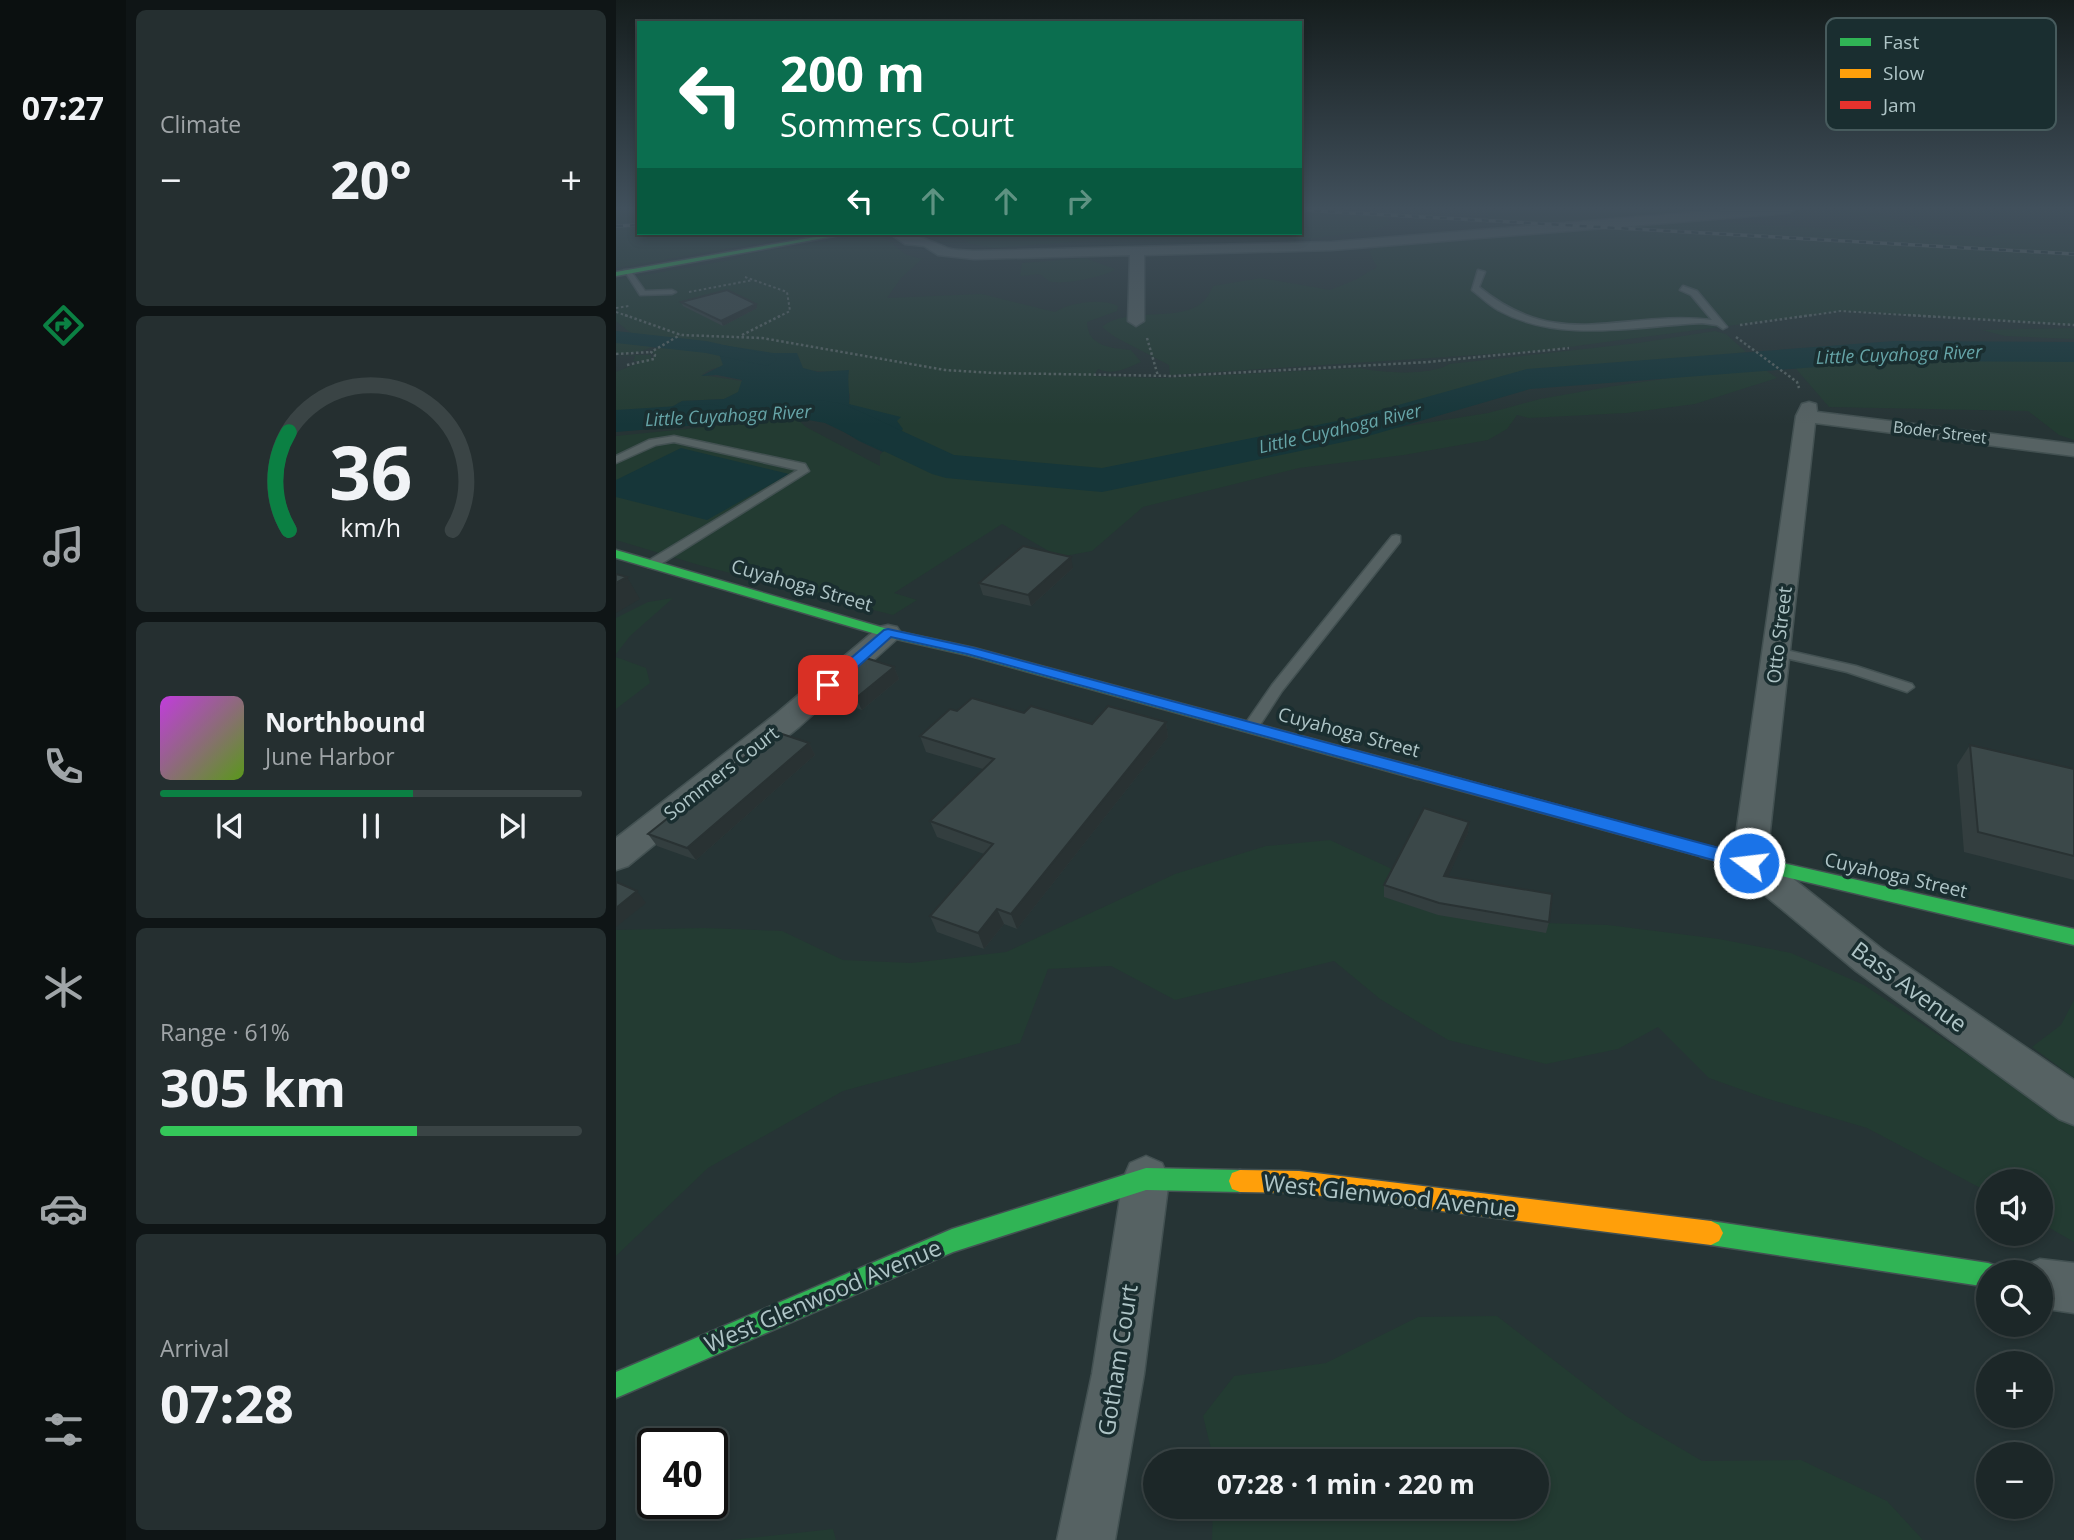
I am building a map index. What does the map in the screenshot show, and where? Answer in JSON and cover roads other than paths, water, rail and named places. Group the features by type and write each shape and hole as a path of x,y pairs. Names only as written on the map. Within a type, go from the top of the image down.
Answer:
{"street":[{"path":"1136,321 1137,281"},
{"name":"Boder Street","path":"1807,412 2074,450"},
{"name":"Otto Street","path":"1749,863 1807,412"},
{"name":"Cuyahoga Street","path":"616,554 888,633 969,651 1749,863 2074,937"},
{"name":"Sommers Court","path":"616,857 788,720 888,633"},
{"name":"Bass Avenue","path":"1749,863 1870,960 2074,1105"},
{"name":"West Glenwood Avenue","path":"616,1385 952,1241 1146,1179 1299,1182 1725,1235 1976,1273"},
{"name":"Gotham Court","path":"1086,1540 1118,1374 1146,1179"},
{"path":"2053,1285 2074,1288"}],"lane":[{"path":"630,281 643,293 672,292"},
{"path":"1478,281 1475,288 1487,301 1509,314 1569,328 1676,321 1721,325 1694,293 1683,288"},
{"path":"616,460 653,442 674,439 800,466 804,471 652,564"},
{"path":"1251,727 1277,688 1396,539"},
{"path":"1777,652 1851,669 1907,687"}],"water":[{"path":"722,345 773,353 797,353 803,368 818,372 849,370 849,404 901,417 897,421 903,429 883,452 826,421 789,415 701,418 616,429 616,421 665,411 682,401 724,399 738,392 742,380 717,375 701,376 723,365 719,354"},
{"path":"681,448 789,474 707,520 616,497 616,480"}],"waterway":[{"path":"616,337 706,347 767,360"},
{"name":"Little Cuyahoga River","path":"816,411 833,413 946,466 1102,480 1358,428 1527,379 1894,351 2074,352"},
{"name":"Little Cuyahoga River","path":"616,421 710,415"}]}
